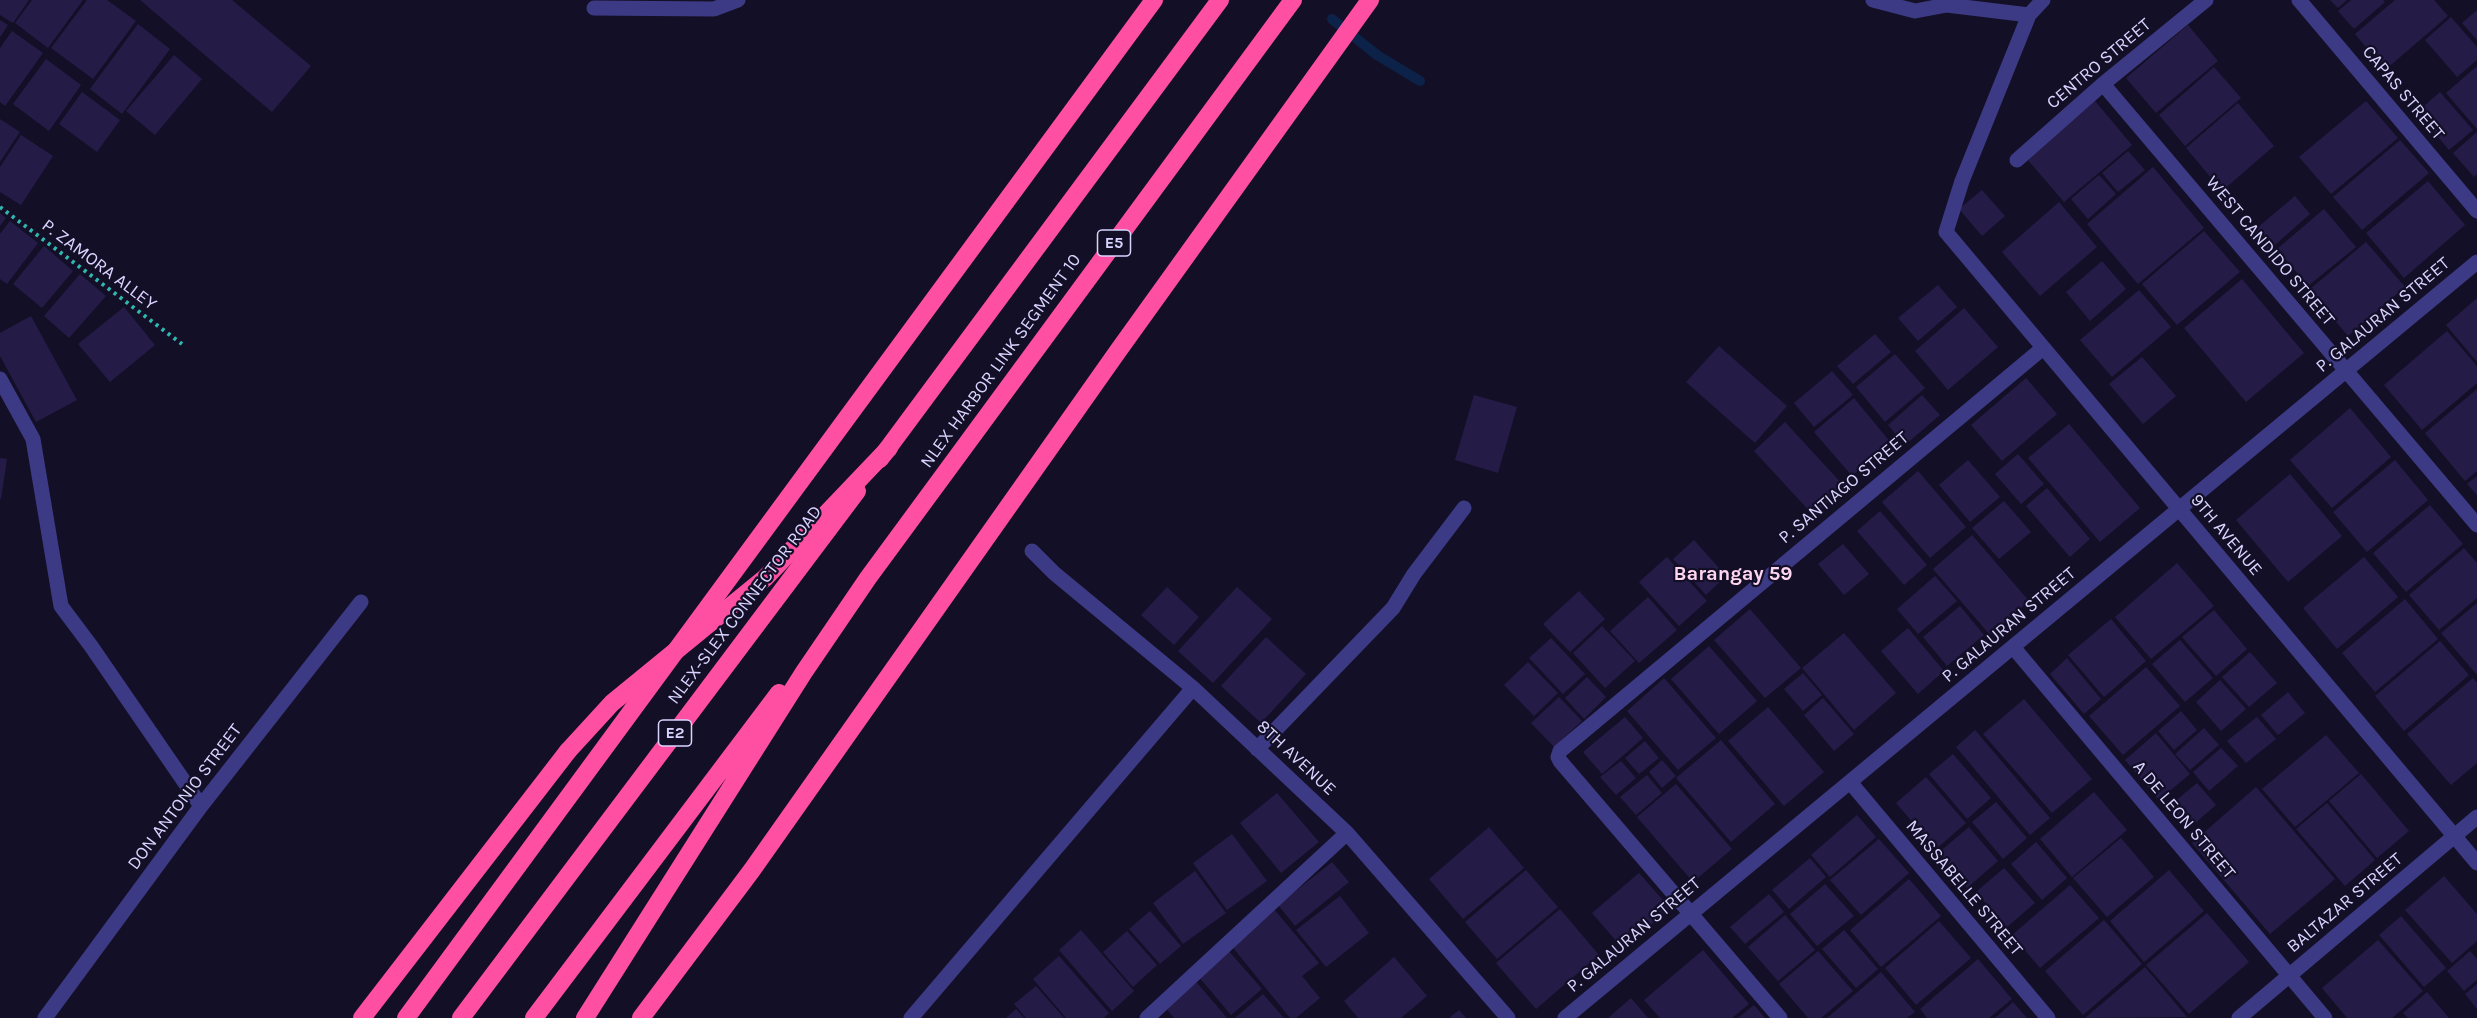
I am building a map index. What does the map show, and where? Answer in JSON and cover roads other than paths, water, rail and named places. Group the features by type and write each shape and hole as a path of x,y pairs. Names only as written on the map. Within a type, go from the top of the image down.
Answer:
{"highway":[{"path":"406,1018 1154,0"},
{"name":"NLEX HARBOR LINK SEGMENT 10","path":"889,448 1220,0"},
{"name":"NLEX HARBOR LINK SEGMENT 10","path":"935,486 1293,0"},
{"path":"641,1018 752,870 1118,351 1370,0"},
{"path":"362,1018 582,735 612,703 657,664 765,578 889,448"},
{"name":"NLEX-SLEX CONNECTOR ROAD","path":"461,1018 889,448"},
{"path":"534,1018 935,486"},
{"path":"585,1018 804,672 868,578 935,486"}],"street":[{"path":"594,8 714,9 738,0"},
{"path":"1873,0 1893,7 1915,10 1947,5 2029,15 2043,0"},
{"name":"CENTRO STREET","path":"2017,160 2103,84 2206,0"},
{"name":"CAPAS STREET","path":"2299,0 2477,211"},
{"name":"9TH AVENUE","path":"2029,15 1962,181 1946,232 2477,863"},
{"name":"WEST CANDIDO STREET","path":"2103,84 2477,525"},
{"name":"P. GALAURAN STREET","path":"1565,1018 2477,262"},
{"name":"P. SANTIAGO STREET","path":"1691,914 1560,761 1558,757 1560,751 2043,348"},
{"path":"0,380 33,439 61,606 201,806"},
{"path":"1257,749 1393,608 1414,574 1464,508"},
{"name":"8TH AVENUE","path":"1032,551 1054,573 1192,688 1347,833 1508,1018"},
{"name":"DON ANTONIO STREET","path":"45,1018 201,806 361,602"},
{"name":"A DE LEON STREET","path":"2013,647 2325,1018"},
{"path":"911,1018 1192,688"},
{"name":"MASSABELLE STREET","path":"1850,782 2048,1018"},
{"name":"BALTAZAR STREET","path":"2239,1018 2477,818"},
{"path":"1147,1018 1347,833"},
{"path":"1691,914 1780,1018"}],"waterway":[{"path":"1332,19 1377,55 1420,81"}],"district":[{"name":"Barangay 59","path":"1733,574"}]}
